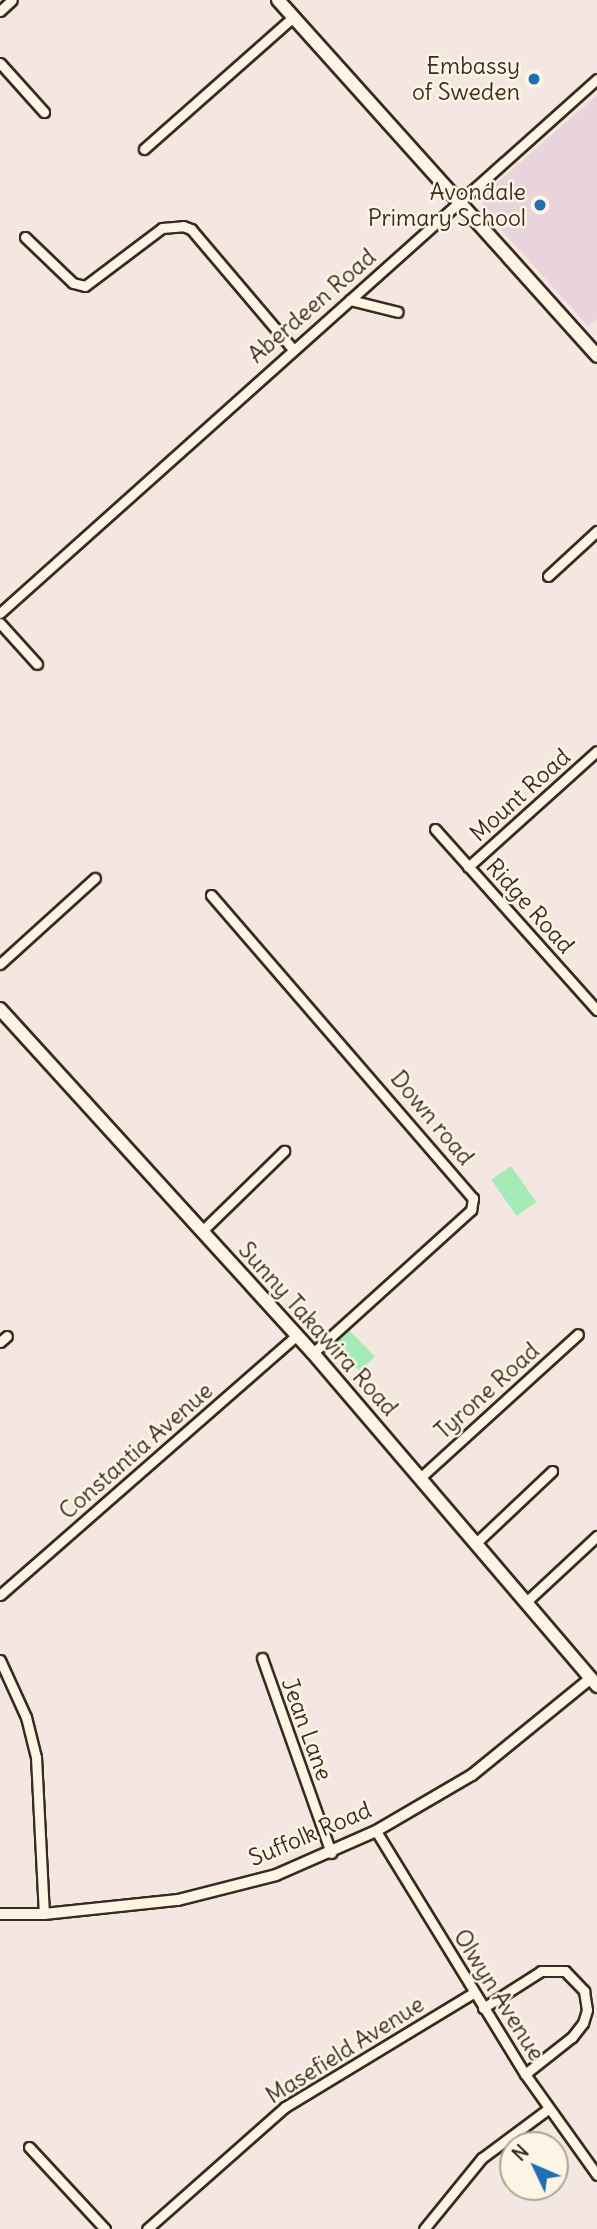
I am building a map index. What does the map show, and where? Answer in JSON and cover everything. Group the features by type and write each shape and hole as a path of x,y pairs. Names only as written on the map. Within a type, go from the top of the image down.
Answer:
{"main road":[{"path":"278,0 597,356"},
{"name":"Sunny Takawira Road","path":"0,1009 313,1353 478,1541 594,1682"}],"street":[{"path":"0,11 12,0"},
{"path":"144,149 293,17"},
{"path":"0,63 44,112"},
{"name":"Aberdeen Road","path":"0,613 292,348 460,203 597,79"},
{"path":"25,237 73,283 85,286 162,228 183,226 292,348"},
{"path":"350,300 398,312"},
{"path":"548,576 597,531"},
{"path":"0,624 37,664"},
{"name":"Mount Road","path":"468,867 597,751"},
{"name":"Ridge Road","path":"435,829 597,1010"},
{"path":"0,964 95,878"},
{"name":"Down road","path":"212,895 473,1198 471,1210 313,1353"},
{"path":"202,1231 284,1151"},
{"name":"Tyrone Road","path":"421,1476 578,1334"},
{"name":"Constantia Avenue","path":"0,1595 297,1335"},
{"path":"478,1541 552,1471"},
{"path":"527,1601 597,1536"},
{"name":"Jean Lane","path":"262,1658 331,1853"},
{"path":"0,1660 26,1717 36,1757 44,1914"},
{"name":"Suffolk Road","path":"0,1914 44,1914 178,1900 276,1875 331,1853 376,1830 497,1758 594,1682"},
{"name":"Olwyn Avenue","path":"376,1830 473,1993 548,2109 597,2175"},
{"path":"483,2008 541,1970 565,1970 584,1991 587,2010 583,2023 572,2037 525,2074"},
{"name":"Masefield Avenue","path":"148,2229 285,2107 473,1993"},
{"path":"424,2229 482,2158 548,2109"},
{"path":"29,2147 105,2229"}],"shaded area":[{"name":"Avondale Primary School","path":"597,95 597,319 588,326 486,213 481,197"}],"green space":[{"path":"511,1166 536,1202 517,1216 491,1180"},
{"path":"349,1330 375,1357 360,1371 334,1345"}],"place":[{"name":"Embassy of Sweden","path":"534,79"},
{"name":"Avondale Primary School","path":"540,205"}]}
